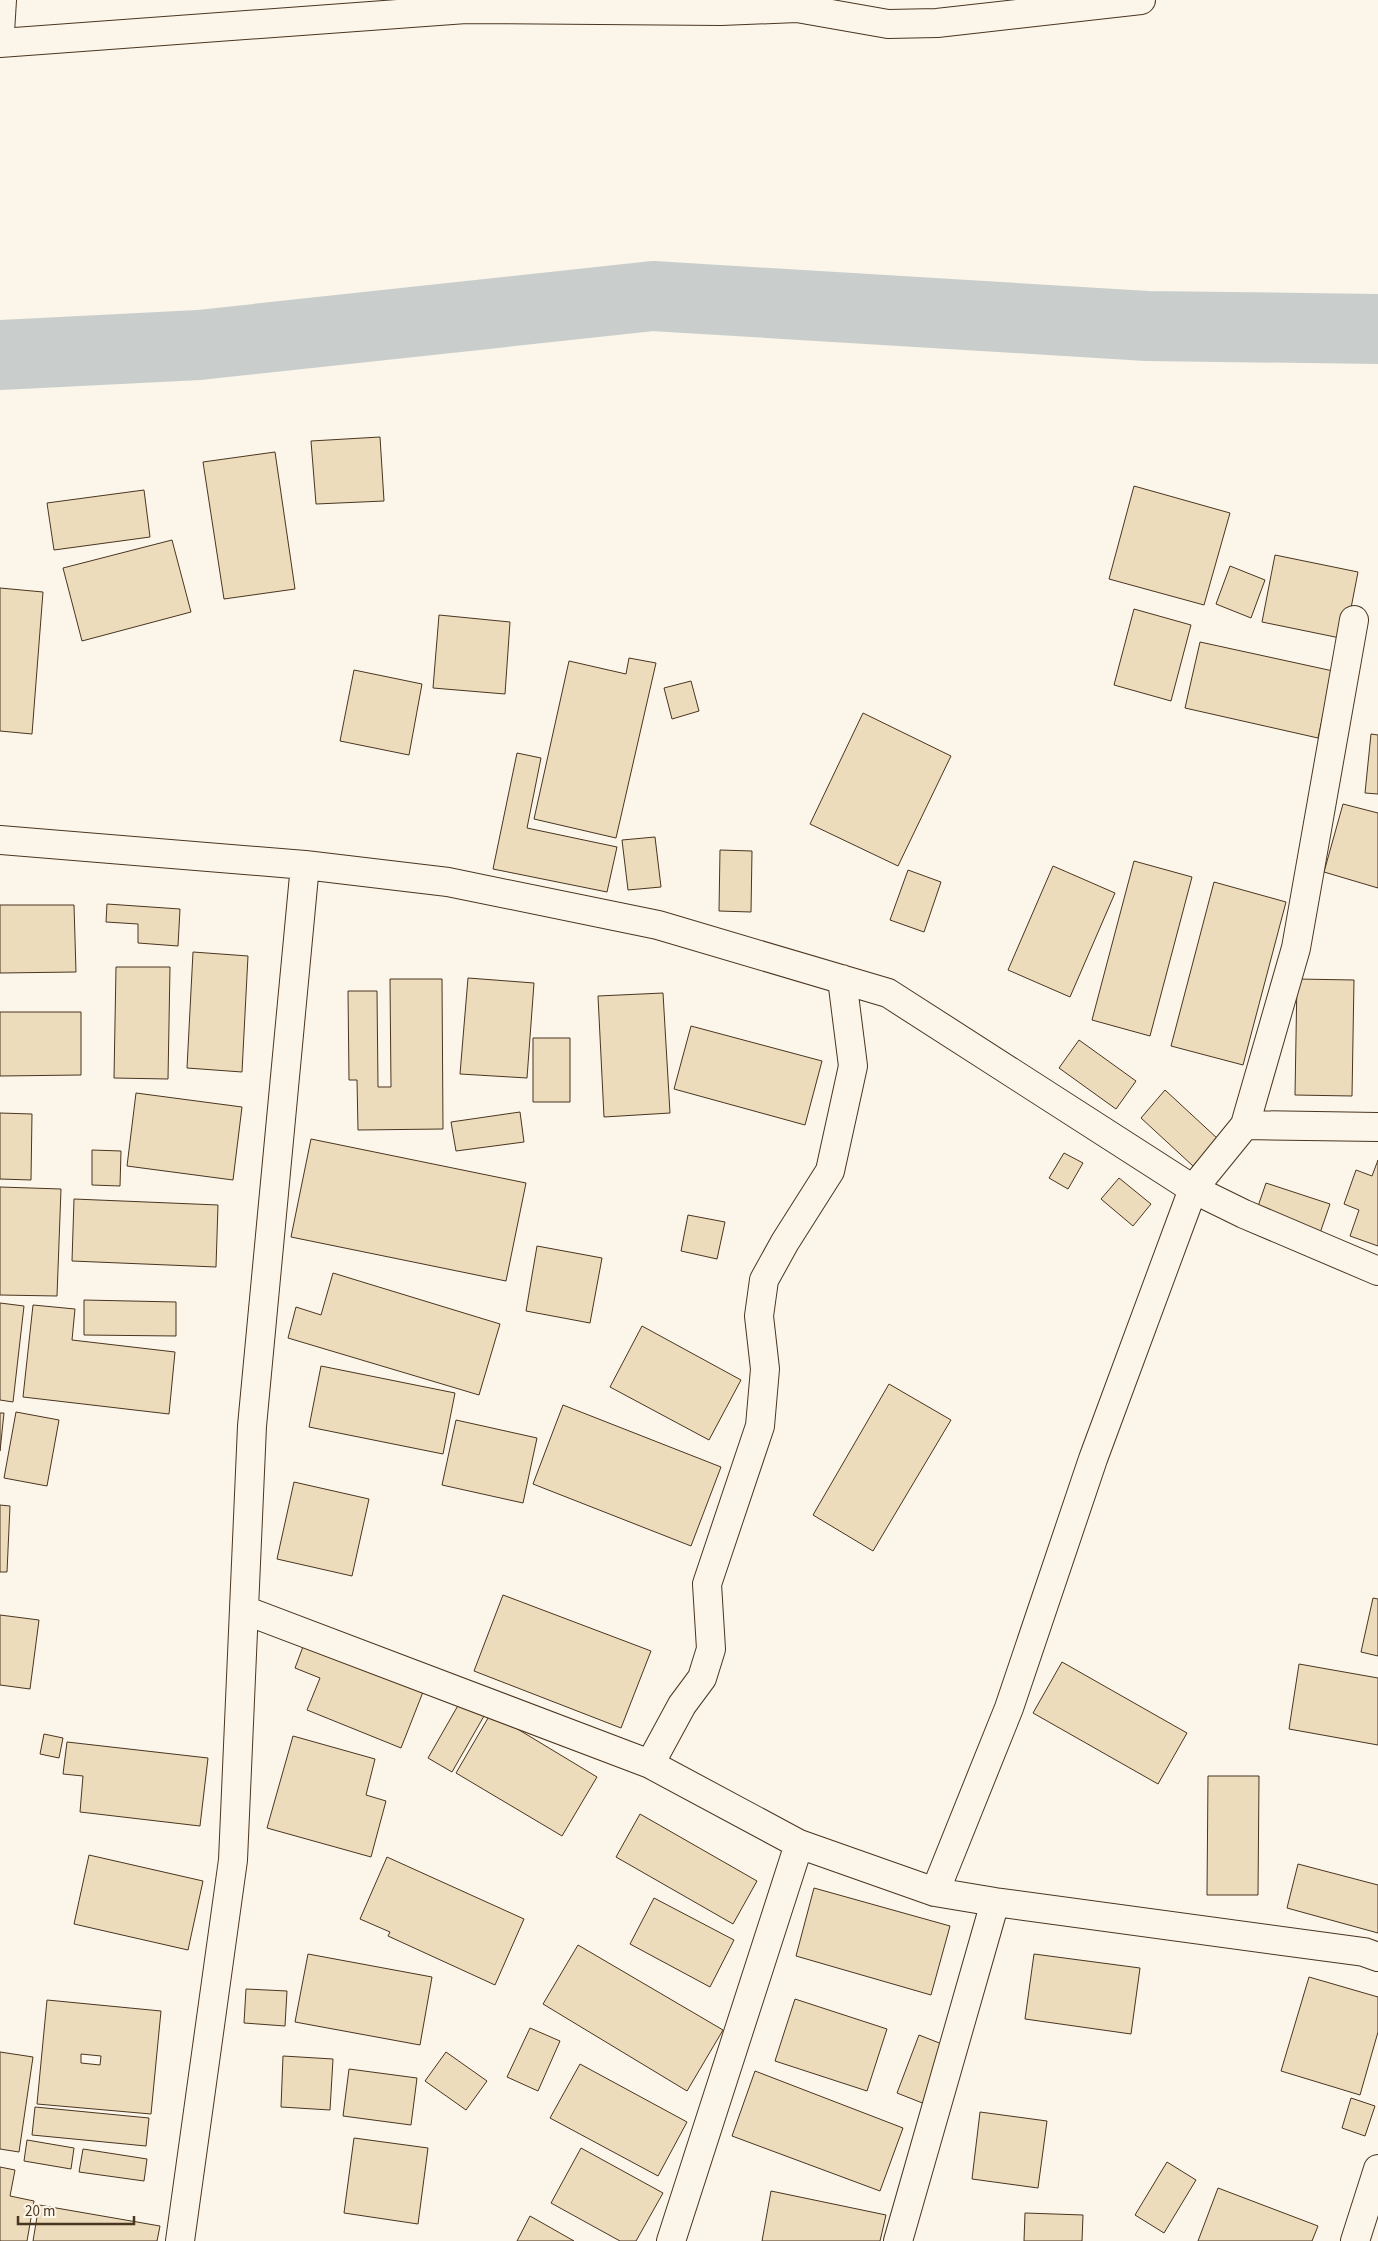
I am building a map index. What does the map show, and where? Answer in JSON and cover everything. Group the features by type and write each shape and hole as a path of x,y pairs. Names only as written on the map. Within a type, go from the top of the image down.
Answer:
{"street":[{"path":"0,32 2,0"},
{"path":"0,43 465,5 721,11 798,8 888,24 918,24 1141,0"},
{"path":"935,1892 1010,1708 1093,1460 1193,1189 1245,1125 1296,948 1354,620"},
{"path":"0,840 305,866 448,882 658,925 888,993 1193,1189 1244,1214 1378,1271"},
{"path":"180,2241 233,1860 252,1426 305,866"},
{"path":"650,1764 682,1705 702,1678 711,1649 707,1584 760,1426 765,1369 759,1316 764,1280 785,1242 830,1172 853,1066 842,979"},
{"path":"1245,1125 1378,1127"},
{"path":"244,1610 650,1764 799,1844 935,1892 995,1902 1364,1952 1378,1957"},
{"path":"671,2241 799,1844"},
{"path":"898,2241 995,1902"},
{"path":"1355,2241 1378,2169"}],"building":[{"path":"380,437 384,501 316,504 311,441"},
{"path":"275,452 295,589 224,599 203,462"},
{"path":"1134,486 1230,513 1204,605 1109,579"},
{"path":"144,490 150,537 54,550 47,503"},
{"path":"172,540 191,612 82,641 63,568"},
{"path":"1275,555 1358,572 1345,639 1262,622"},
{"path":"1230,566 1265,580 1251,618 1216,604"},
{"path":"0,588 43,592 32,734 0,731"},
{"path":"1134,609 1191,625 1171,701 1114,685"},
{"path":"439,615 510,622 505,694 433,688"},
{"path":"1200,642 1333,671 1318,738 1185,708"},
{"path":"629,658 656,663 616,838 534,819 569,661 626,674"},
{"path":"354,670 422,684 409,755 340,741"},
{"path":"691,681 699,711 672,719 664,688"},
{"path":"863,713 951,756 898,866 810,824"},
{"path":"1371,734 1378,735 1378,794 1365,793"},
{"path":"517,753 541,758 527,828 617,847 607,892 493,869"},
{"path":"1343,804 1378,813 1378,888 1324,872"},
{"path":"655,837 661,887 628,890 622,840"},
{"path":"720,850 752,851 751,912 719,911"},
{"path":"1134,861 1192,877 1150,1036 1092,1020"},
{"path":"1053,866 1115,893 1070,997 1008,970"},
{"path":"908,870 941,882 924,932 890,920"},
{"path":"1214,882 1286,902 1243,1065 1171,1046"},
{"path":"107,904 180,909 178,946 138,943 138,924 106,922"},
{"path":"0,905 74,905 76,972 0,973"},
{"path":"193,952 248,956 242,1072 187,1068"},
{"path":"116,967 170,967 168,1079 114,1078"},
{"path":"468,978 534,983 527,1078 460,1074"},
{"path":"390,979 442,979 443,1129 358,1130 357,1080 349,1080 348,991 377,991 378,1087 391,1087"},
{"path":"1297,979 1354,980 1352,1096 1295,1095"},
{"path":"663,993 670,1113 604,1117 598,996"},
{"path":"0,1012 81,1012 81,1075 0,1076"},
{"path":"691,1026 822,1061 805,1125 674,1089"},
{"path":"533,1038 570,1038 570,1102 533,1102"},
{"path":"1079,1040 1136,1081 1116,1109 1059,1068"},
{"path":"1165,1090 1218,1139 1193,1166 1141,1118"},
{"path":"136,1093 242,1107 233,1180 127,1166"},
{"path":"520,1112 524,1142 456,1151 451,1122"},
{"path":"0,1113 32,1114 31,1180 0,1179"},
{"path":"311,1139 526,1183 506,1281 291,1237"},
{"path":"92,1150 121,1151 120,1186 92,1185"},
{"path":"1064,1153 1083,1163 1068,1189 1049,1178"},
{"path":"1378,1160 1378,1246 1350,1236 1359,1210 1344,1204 1356,1170 1372,1176"},
{"path":"1119,1178 1151,1204 1133,1226 1101,1199"},
{"path":"1266,1183 1330,1204 1319,1236 1255,1215"},
{"path":"0,1187 61,1189 57,1296 0,1295"},
{"path":"74,1199 218,1205 216,1267 72,1261"},
{"path":"688,1215 725,1222 717,1259 681,1251"},
{"path":"537,1246 602,1258 590,1323 526,1311"},
{"path":"333,1273 500,1324 479,1395 288,1338 296,1307 321,1315"},
{"path":"84,1300 176,1302 176,1336 84,1335"},
{"path":"0,1303 24,1306 13,1402 0,1400"},
{"path":"33,1305 75,1309 72,1340 175,1352 169,1414 23,1397"},
{"path":"642,1326 741,1380 709,1440 610,1387"},
{"path":"321,1366 455,1393 443,1454 309,1427"},
{"path":"889,1384 951,1420 873,1551 813,1515"},
{"path":"563,1405 721,1467 691,1546 533,1484"},
{"path":"16,1412 59,1420 47,1486 4,1478"},
{"path":"0,1413 4,1413 0,1451"},
{"path":"456,1420 537,1438 523,1503 442,1485"},
{"path":"294,1482 369,1499 352,1576 277,1559"},
{"path":"0,1505 10,1506 7,1572 0,1572"},
{"path":"503,1595 651,1651 621,1728 474,1671"},
{"path":"1373,1598 1378,1599 1378,1656 1361,1652"},
{"path":"0,1615 39,1620 30,1689 0,1685"},
{"path":"304,1644 423,1692 401,1748 307,1710 320,1678 295,1668"},
{"path":"1062,1662 1187,1733 1158,1784 1033,1713"},
{"path":"1299,1664 1378,1678 1378,1745 1289,1729"},
{"path":"460,1702 484,1716 452,1772 428,1758"},
{"path":"491,1713 597,1777 562,1836 456,1773"},
{"path":"44,1734 63,1738 59,1758 40,1754"},
{"path":"293,1736 375,1759 366,1795 386,1801 371,1857 267,1828"},
{"path":"67,1742 208,1758 200,1826 80,1812 83,1776 63,1774"},
{"path":"1208,1776 1259,1776 1258,1895 1207,1895"},
{"path":"640,1814 757,1881 733,1924 616,1857"},
{"path":"89,1855 203,1881 188,1950 74,1924"},
{"path":"387,1857 524,1919 495,1985 388,1936 390,1932 360,1919"},
{"path":"1298,1864 1378,1885 1378,1933 1287,1908"},
{"path":"814,1888 950,1926 931,1995 796,1956"},
{"path":"654,1898 734,1940 710,1987 630,1944"},
{"path":"578,1945 723,2030 687,2091 543,2004"},
{"path":"308,1954 432,1977 420,2045 295,2022"},
{"path":"1034,1954 1140,1968 1131,2034 1025,2019"},
{"path":"1309,1977 1378,1997 1378,2032 1360,2095 1281,2071"},
{"path":"246,1989 287,1991 285,2026 244,2023"},
{"path":"795,1999 887,2029 867,2091 775,2061"},
{"path":"47,2000 161,2011 151,2114 37,2104","holes":["81,2054 101,2056 100,2065 81,2063"]},
{"path":"530,2028 560,2041 538,2091 507,2077"},
{"path":"919,2035 947,2046 925,2104 897,2093"},
{"path":"0,2052 33,2057 19,2152 0,2149"},
{"path":"446,2052 487,2081 466,2110 425,2081"},
{"path":"283,2056 333,2059 330,2110 281,2107"},
{"path":"580,2064 687,2122 658,2176 550,2118"},
{"path":"349,2069 417,2078 411,2125 343,2116"},
{"path":"755,2071 903,2128 880,2191 732,2136"},
{"path":"1351,2098 1375,2106 1365,2136 1342,2128"},
{"path":"35,2107 149,2118 146,2146 32,2135"},
{"path":"980,2112 1047,2121 1038,2188 972,2179"},
{"path":"354,2138 428,2148 418,2224 344,2213"},
{"path":"27,2140 74,2148 71,2169 24,2161"},
{"path":"581,2148 663,2193 636,2241 620,2241 551,2203"},
{"path":"83,2149 147,2159 144,2181 79,2172"},
{"path":"1167,2162 1196,2180 1164,2233 1135,2215"},
{"path":"0,2167 15,2170 10,2196 34,2201 27,2241 0,2241"},
{"path":"1218,2188 1318,2226 1312,2241 1198,2241"},
{"path":"771,2191 886,2215 880,2241 762,2241"},
{"path":"39,2205 160,2226 157,2241 33,2241"},
{"path":"1025,2213 1083,2215 1082,2241 1024,2241"},
{"path":"530,2216 574,2241 517,2241"}],"waterway":[{"path":"0,355 199,345 653,296 1147,326 1378,329"}]}
